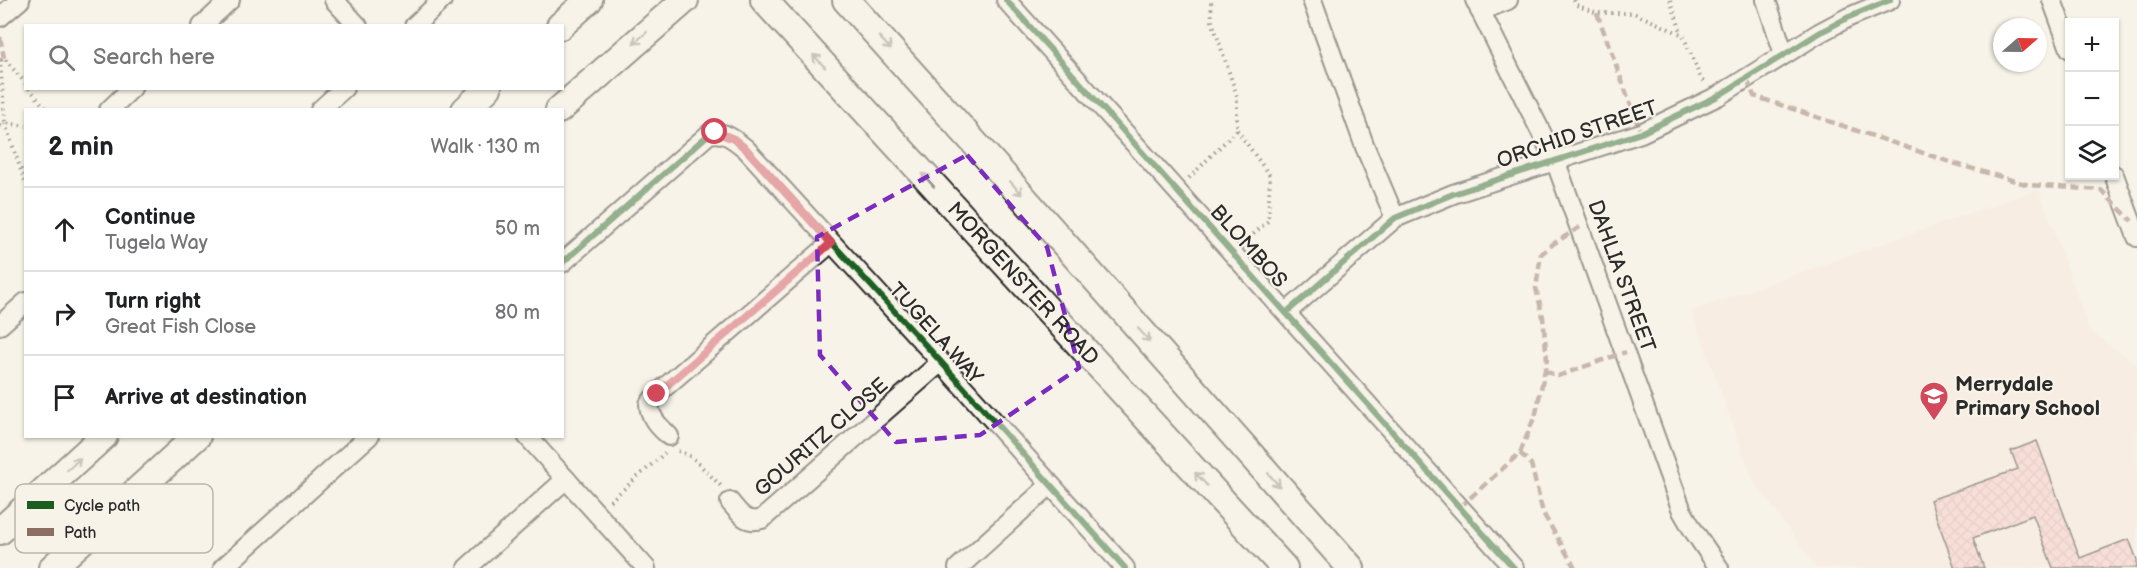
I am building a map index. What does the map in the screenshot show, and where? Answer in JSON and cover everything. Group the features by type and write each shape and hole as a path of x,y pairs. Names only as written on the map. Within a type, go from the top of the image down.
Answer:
{"main road":[{"path":"562,24 589,0"},
{"path":"561,108 685,0"},
{"name":"MORGENSTER ROAD","path":"764,0 1284,568"},
{"path":"846,0 1007,178 1351,568"},
{"path":"467,108 486,90"},
{"path":"51,484 102,438"},
{"path":"144,484 195,438"},
{"path":"0,531 15,517"},
{"path":"52,568 68,553"}],"street":[{"path":"0,17 20,0"},
{"path":"204,24 230,0"},
{"path":"334,0 356,24"},
{"path":"416,24 442,0"},
{"name":"BLOMBOS","path":"1005,0 1514,568"},
{"path":"1312,0 1365,147 1395,218"},
{"path":"1478,5 1508,0"},
{"path":"1766,0 1784,54"},
{"name":"ORCHID STREET","path":"1287,312 1395,218 1453,194 1641,132 1718,96 1784,54 1849,17 1890,0"},
{"path":"2052,0 2065,35"},
{"name":"DAHLIA STREET","path":"1478,5 1555,160 1676,494 1693,530 1719,568"},
{"path":"111,108 130,90"},
{"path":"322,108 342,90"},
{"name":"TUGELA WAY","path":"564,261 709,134 715,132 734,139 746,149 1125,568"},
{"path":"2117,180 2135,226"},
{"path":"669,436 650,413 649,404 657,394 831,243"},
{"path":"0,325 24,304"},
{"name":"GOURITZ CLOSE","path":"730,502 746,520 754,522 762,519 940,362"},
{"path":"224,568 244,562 367,438"},
{"path":"529,438 646,568"},
{"path":"467,568 566,479"},
{"path":"957,568 1050,485"}],"path":[{"path":"1211,0 1212,21 1237,96 1237,130 1270,177 1268,221 1233,253"},
{"path":"1574,0 1576,5 1597,13 1634,13 1683,35"},
{"path":"1670,0 1701,79 1718,96"},
{"path":"24,82 3,58 1,60 5,123 24,179"},
{"path":"31,90 45,108"},
{"path":"0,126 5,123 24,126"},
{"path":"1179,194 1189,178 1237,130"},
{"path":"597,513 665,453 677,451 692,457 699,463 726,492 730,502"}],"highlighted area":[{"path":"967,155 1047,247 1079,368 980,435 896,442 820,355 817,237"}],"shaded area":[{"name":"Merrydale Primary School","path":"2039,189 2089,330 2137,365 2137,568 1817,568 1752,478 1692,311"}],"building":[{"path":"2037,441 2080,558 2129,539 2137,560 2137,568 2053,568 2033,515 1973,538 1984,568 1955,568 1930,500 2018,469 2011,451"}],"marked path":[{"path":"1597,13 1641,133"},
{"path":"0,37 4,58"},
{"path":"1747,79 1754,96 1953,163 2029,185 2101,190 2132,221"},
{"path":"1460,507 1520,453 1536,413 1547,360 1543,317 1536,288 1541,254 1580,227"},
{"path":"1545,371 1558,376 1626,352"},
{"path":"1520,453 1531,464 1543,513 1575,568"}],"cycle path":[{"path":"1006,0 1514,568"},
{"path":"1287,312 1395,218 1453,194 1641,133 1718,96 1819,33 1849,17 1890,0"},
{"path":"564,261 709,134 720,133 729,137 746,149 1125,568"}],"place":[{"name":"Merrydale Primary School","path":"1934,422"}],"route":[{"path":"657,394 831,243 746,149 734,139 715,132"}]}
